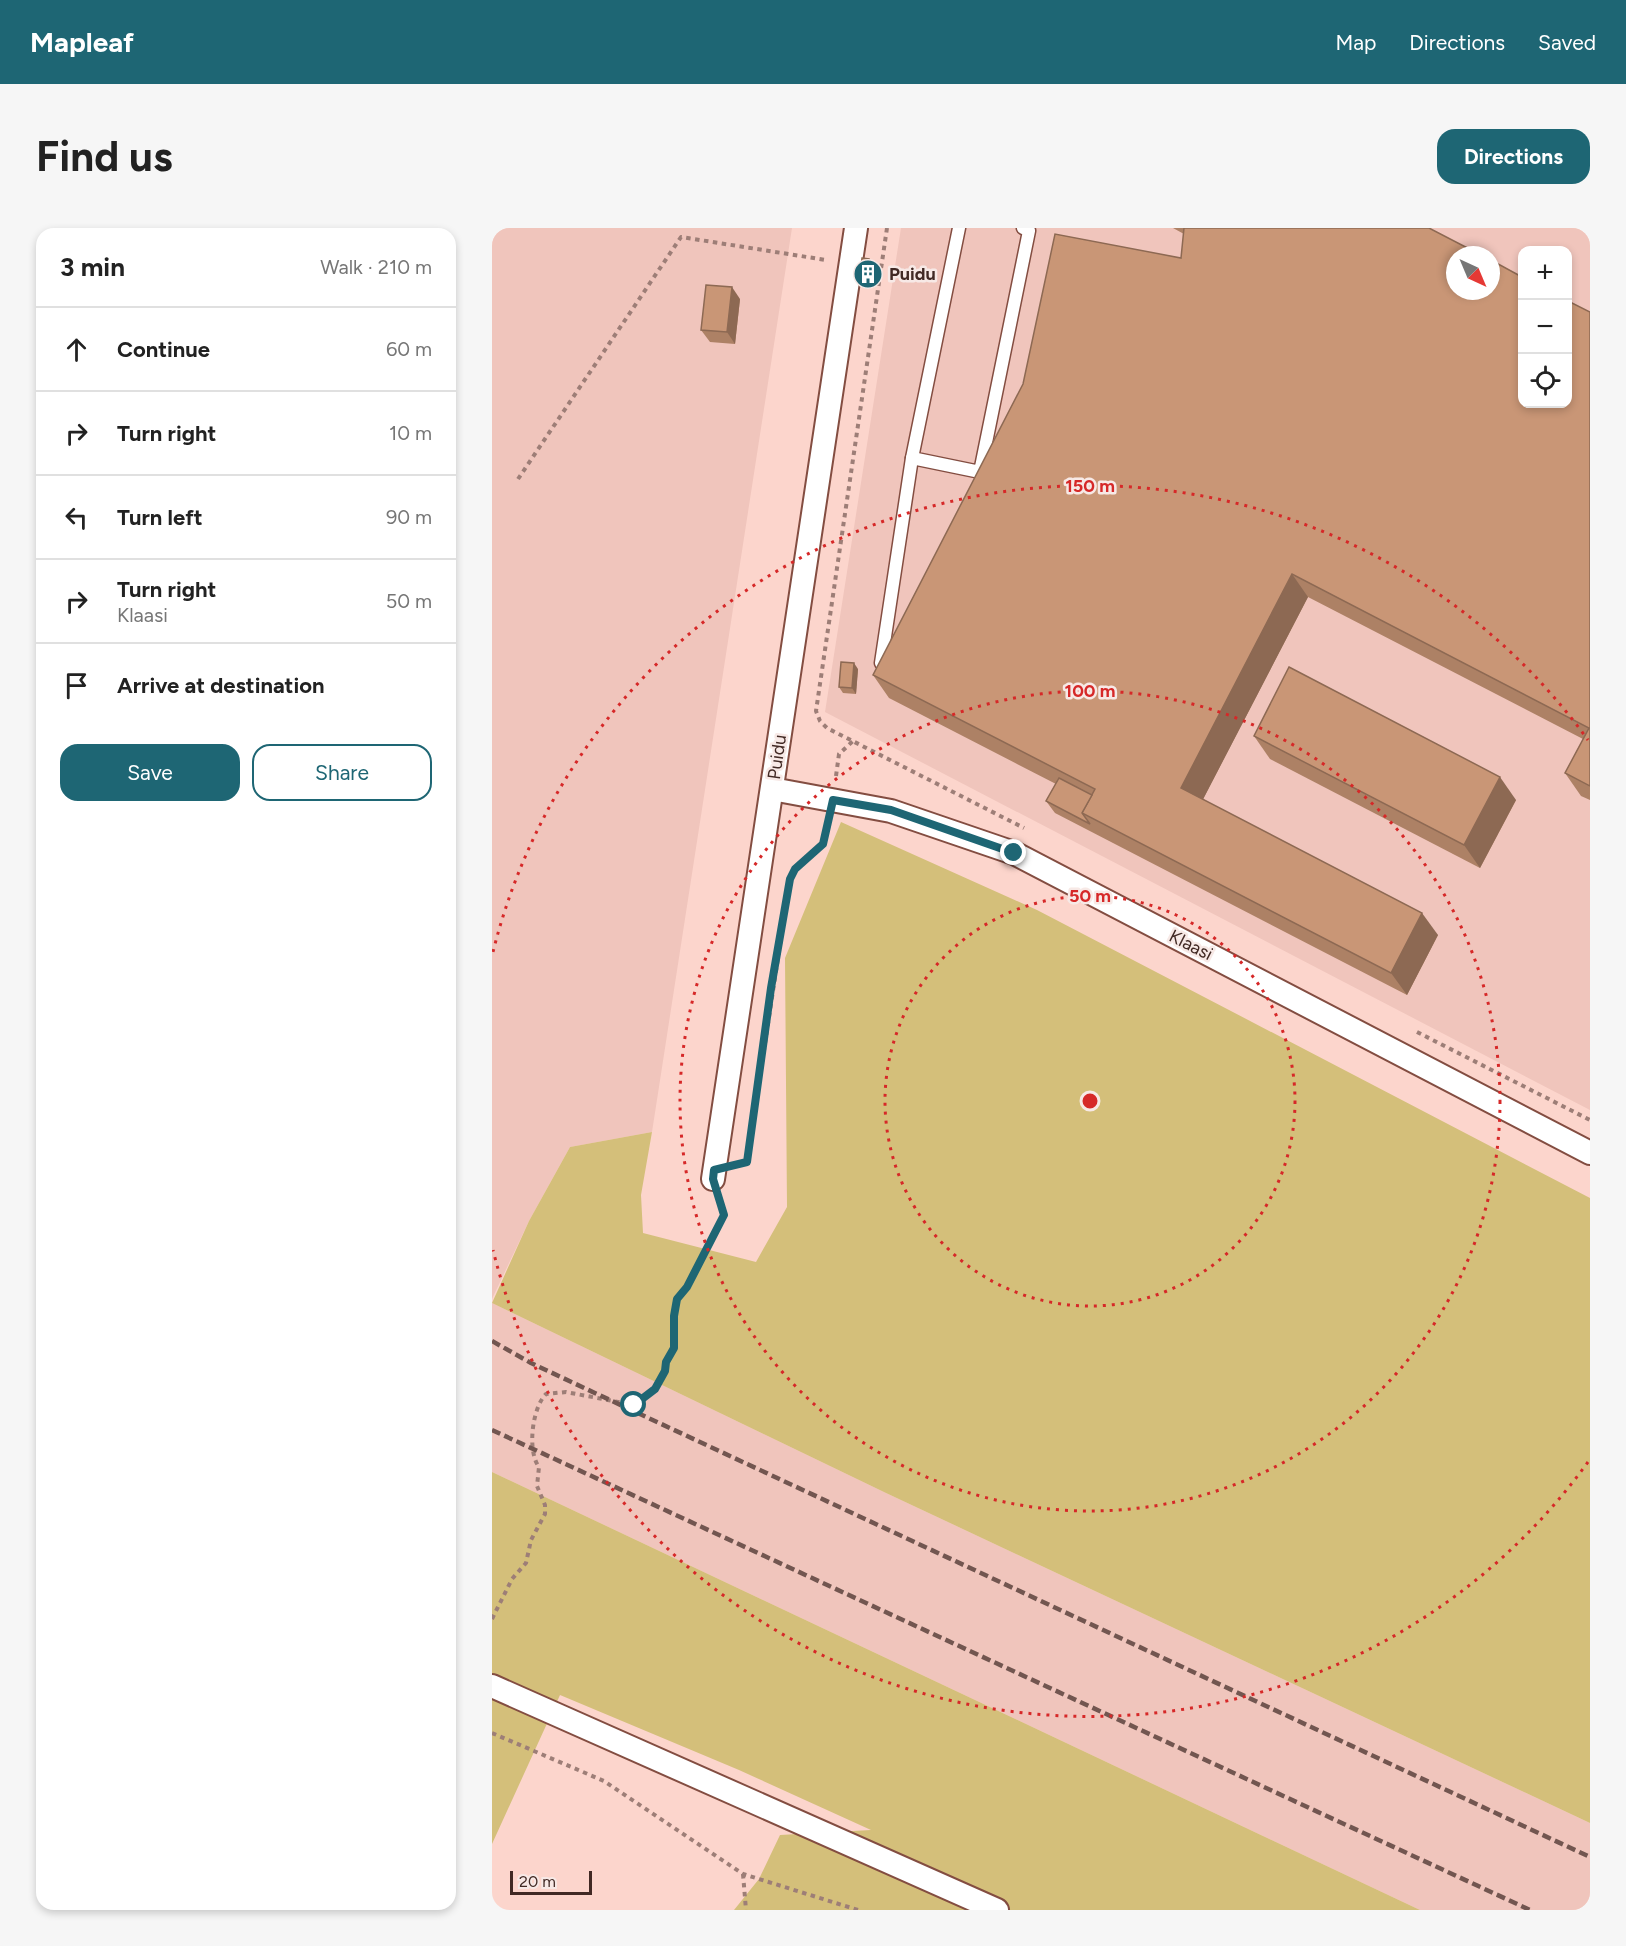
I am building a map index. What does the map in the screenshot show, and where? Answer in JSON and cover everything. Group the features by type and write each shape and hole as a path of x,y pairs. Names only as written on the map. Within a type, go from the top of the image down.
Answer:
{"street":[{"name":"Puidu","path":"714,1175 856,228"},
{"name":"Klaasi","path":"772,789 891,810 1014,853 1590,1153"},
{"path":"492,1686 997,1910"}],"lane":[{"path":"881,663 912,458 959,228"},
{"path":"912,458 980,472 1027,229"}],"path":[{"path":"492,1619 512,1579 526,1563 531,1539 545,1514 545,1505 537,1486 539,1467 533,1460 539,1401 546,1394 566,1392 634,1405 655,1389 674,1348 674,1316 677,1299 687,1287 724,1215 714,1175 747,1162 771,988 790,879 795,869 823,844 833,800 839,754 853,741 827,728 820,721 816,711 887,228"},
{"path":"518,479 681,237 850,263"},
{"path":"492,1733 604,1781 743,1874 858,1910"},
{"path":"743,1874 746,1910"}],"shaded area":[{"path":"492,228 792,228 652,1132 570,1147 529,1221 492,1299"},
{"path":"901,228 1590,228 1590,1110 825,712"},
{"path":"841,822 1037,910 1590,1198 1590,1823 886,1493 492,1303 529,1221 570,1147 652,1132 641,1195 643,1233 756,1262 787,1207 785,958"},
{"path":"492,1303 886,1493 1590,1823 1590,1910 1420,1910 492,1472"},
{"path":"492,1472 1420,1910 734,1910 759,1879 780,1835 871,1830 739,1770 560,1695 492,1844"}],"building":[{"path":"1184,228 1429,228 1464,246 1446,246 1446,300 1500,300 1500,265 1518,275 1518,408 1572,408 1572,303 1590,312 1590,786 1565,773 1589,728 1292,574 1181,788 1422,913 1391,973 1082,813 1095,789 873,675 1023,384 1055,234 1181,258"},
{"path":"862,258 869,259 866,277 860,276"},
{"path":"706,285 732,287 727,332 701,330"},
{"path":"841,662 854,663 852,688 839,687"},
{"path":"1289,667 1500,777 1464,845 1254,736"},
{"path":"1059,778 1092,795 1082,813 1090,824 1046,801"}],"railway":[{"path":"492,1341 531,1363 1590,1857"},
{"path":"492,1430 1530,1910"}],"place":[{"name":"Puidu","path":"868,274"}],"route":[{"path":"634,1405 645,1400 655,1389 665,1371 666,1362 674,1348 674,1316 677,1299 687,1287 721,1224 724,1215 713,1179 714,1170 747,1162 771,988 790,879 795,869 823,844 833,800 891,810 1014,853"}]}
